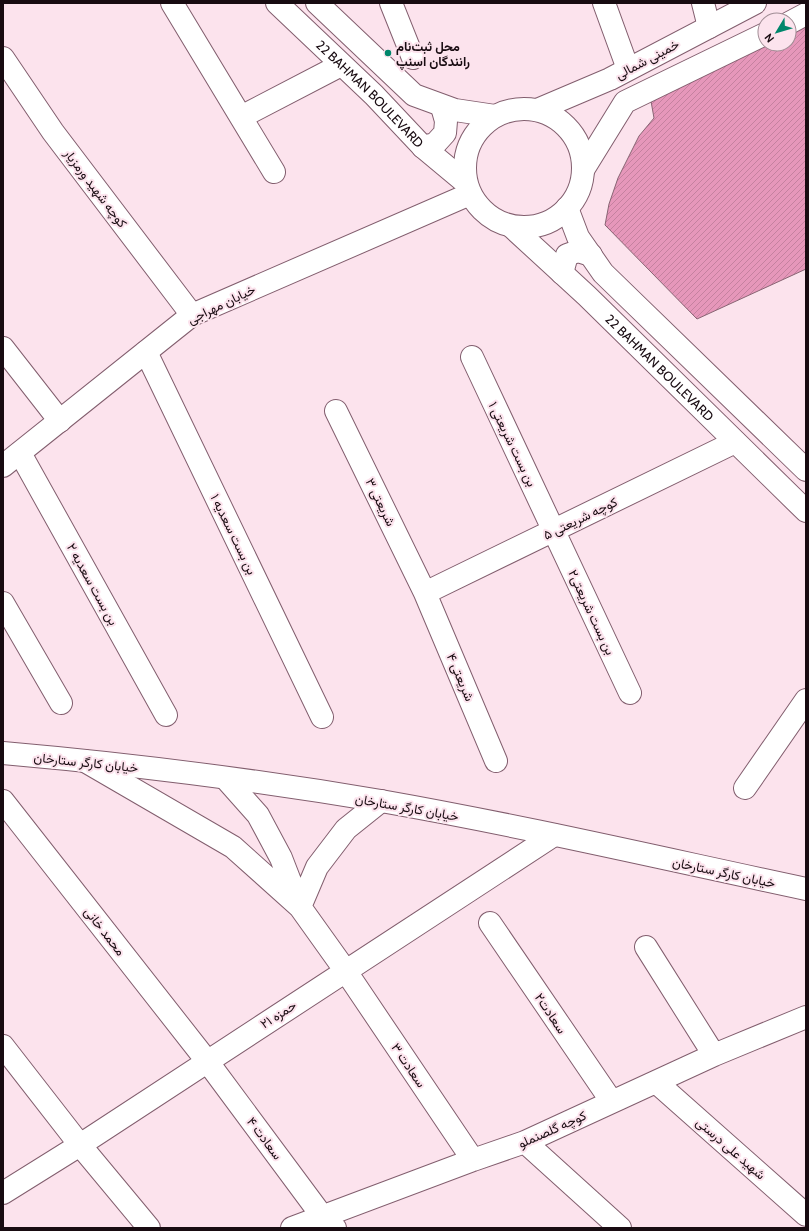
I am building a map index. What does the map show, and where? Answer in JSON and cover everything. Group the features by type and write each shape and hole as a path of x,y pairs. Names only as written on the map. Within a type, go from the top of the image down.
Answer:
{"street":[{"path":"172,3 274,172"},
{"name":"22 BAHMAN BOULEVARD","path":"277,3 374,95 423,147 468,188"},
{"path":"318,3 414,95 442,107 496,116"},
{"path":"391,3 413,58"},
{"path":"604,3 619,74 611,88 617,97 625,102"},
{"path":"703,3 708,27"},
{"name":"خمینی شمالی","path":"537,110 619,74 755,3"},
{"path":"797,19 806,14"},
{"path":"583,170 625,102 757,38"},
{"name":"کوچه شهید ورمزیار","path":"3,58 53,132 192,315"},
{"path":"241,117 341,64"},
{"path":"423,147 435,144 445,133 446,121 442,107"},
{"path":"516,109 537,110 556,118 570,132 580,150 583,170 579,191 568,208 552,221 532,227 512,227 494,220 480,208 468,188 467,149 478,130 496,116 516,109"},
{"name":"خیابان مهراجی","path":"11,459 192,315 468,188"},
{"path":"568,208 578,237 603,273 806,470"},
{"name":"22 BAHMAN BOULEVARD","path":"512,227 562,273 806,511"},
{"path":"562,273 567,256 578,251 591,255"},
{"path":"3,348 60,421"},
{"name":"بن بست سعدیه ۱","path":"146,352 322,717"},
{"name":"بن بست شریعتی ۱","path":"472,357 554,530"},
{"name":"شریعتی ۳","path":"336,411 425,593"},
{"name":"۵ کوچه شریعتی","path":"425,593 735,442"},
{"name":"بن بست سعدیه ۲","path":"11,459 166,715"},
{"name":"بن بست شریعتی۲","path":"554,530 630,693"},
{"name":"شریعتی ۴","path":"425,593 496,761"},
{"path":"3,603 61,703"},
{"path":"745,788 806,700"},
{"name":"خیابان کارگر ستارخان","path":"3,753 85,761 381,801 554,835 806,889"},
{"path":"85,761 233,847 300,906"},
{"path":"226,779 258,814 281,858 300,906"},
{"name":"محمد خانی","path":"3,801 207,1061"},
{"path":"300,906 317,867 346,829 381,801"},
{"name":"حمزه ۲۱","path":"3,1193 80,1145 345,970 554,835"},
{"name":"سعادت ۳","path":"300,906 473,1160"},
{"name":"سعادت۲","path":"490,923 612,1102"},
{"path":"646,947 714,1056"},
{"name":"کوچه گلصنملو","path":"292,1228 329,1222 473,1160 525,1142 714,1056 806,1017"},
{"path":"3,1046 80,1145 148,1228"},
{"name":"سعادت ۴","path":"207,1061 329,1222"},
{"name":"شهید علی درستی","path":"656,1082 806,1215"},
{"path":"525,1142 620,1228"}],"building":[{"path":"806,14 806,269 697,319 605,225 609,204 618,178 639,136 654,118 649,90 757,47 757,52 797,52 797,19"}],"place":[{"name":"محل ثبت‌نام رانندگان اسنپ","path":"388,53"}]}
